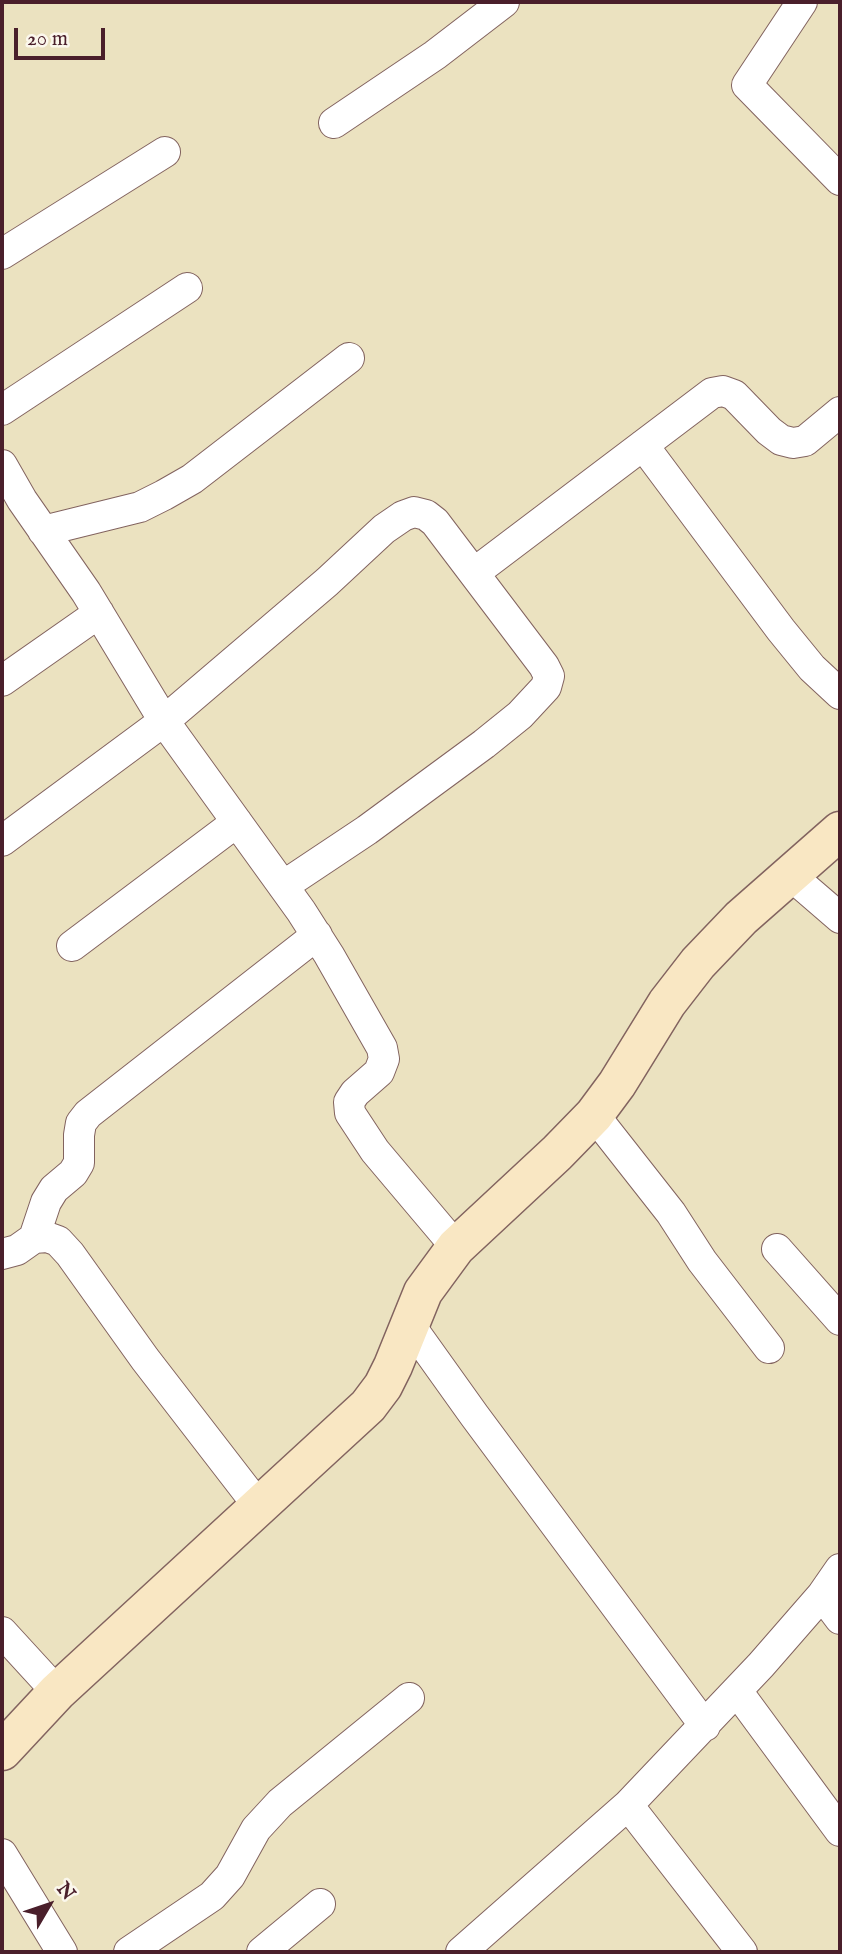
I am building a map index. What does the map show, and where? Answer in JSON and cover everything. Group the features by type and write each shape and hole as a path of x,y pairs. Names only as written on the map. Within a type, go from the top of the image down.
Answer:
{"street":[{"path":"334,123 436,55 504,2"},
{"path":"802,2 747,85 840,180"},
{"path":"2,254 165,152"},
{"path":"2,410 187,288"},
{"path":"43,531 140,507 164,495 192,479 349,358"},
{"path":"474,573 712,393 723,391 734,395 769,431 781,440 793,443 804,441 840,412"},
{"path":"643,445 811,668 840,694"},
{"path":"2,466 99,613 164,721 317,936 382,1048 384,1059 379,1072 355,1093 349,1102 350,1112 375,1151 456,1247"},
{"path":"2,841 164,721 318,591 384,529 402,516 414,512 426,514 435,522 544,666 549,676 546,687 520,715 484,744 367,830 283,886"},
{"path":"2,681 99,613"},
{"path":"72,946 237,822"},
{"path":"2,1751 57,1692 368,1406 383,1386 393,1366 423,1293 456,1247 594,1115 617,1084 667,1003 698,963 740,918 840,831"},
{"path":"789,874 840,918"},
{"path":"34,1238 46,1202 54,1189 73,1173 79,1163 81,1123 88,1114 317,936"},
{"path":"594,1115 671,1213 709,1271 769,1348"},
{"path":"2,1254 17,1250 34,1238 47,1237 58,1241 260,1508"},
{"path":"777,1250 840,1320"},
{"path":"409,1324 705,1726"},
{"path":"461,1952 628,1805 737,1691 822,1595 840,1569"},
{"path":"822,1595 840,1619"},
{"path":"2,1632 57,1692"},
{"path":"737,1691 840,1831"},
{"path":"129,1952 212,1896 230,1876 256,1829 281,1803 409,1698"},
{"path":"628,1805 731,1948"},
{"path":"2,1854 62,1952"},
{"path":"261,1952 320,1904"}]}
